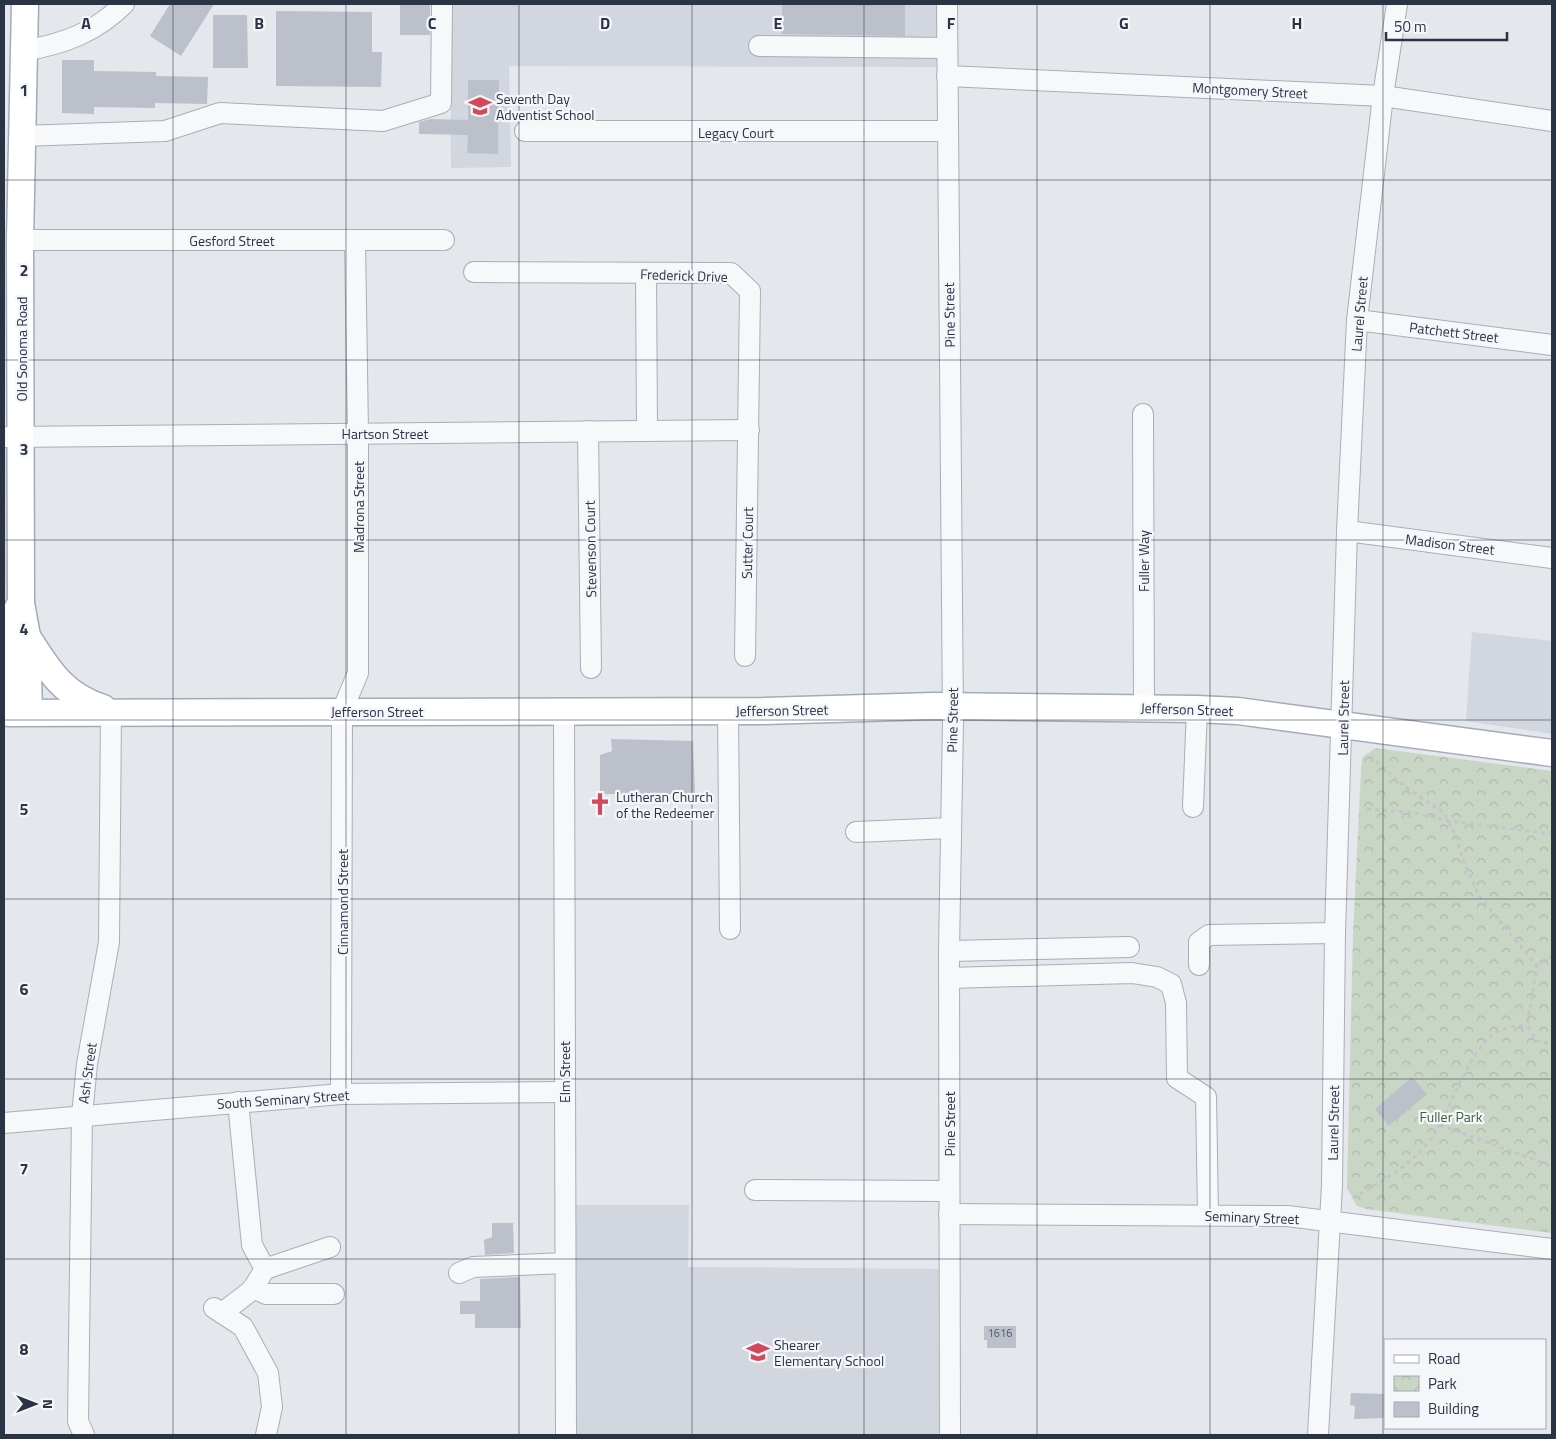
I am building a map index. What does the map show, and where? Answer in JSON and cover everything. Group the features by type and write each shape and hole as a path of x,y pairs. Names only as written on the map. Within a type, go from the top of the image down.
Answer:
{"main road":[{"name":"Old Sonoma Road","path":"14,713 6,665 12,604 12,437 20,240 12,183 22,136 24,4"},
{"name":"Old Sonoma Road","path":"12,604 27,636 14,713"},
{"path":"27,636 48,671 59,682 82,699 111,711"},
{"name":"Jefferson Street","path":"14,713 111,711 728,711 952,707 1144,707 1238,711 1552,753"}],"street":[{"path":"23,52 58,45 79,38 102,24 124,4"},
{"path":"22,136 164,131 220,113 383,121 441,103 442,4"},
{"name":"Pine Street","path":"947,4 952,707 949,1191 950,1435"},
{"name":"Laurel Street","path":"1318,1435 1332,1185 1335,933 1343,726 1347,531 1356,320 1383,96 1397,4"},
{"path":"759,46 947,48"},
{"name":"Montgomery Street","path":"947,76 1383,96 1552,121"},
{"name":"Legacy Court","path":"525,131 947,131"},
{"name":"Gesford Street","path":"20,240 444,240"},
{"name":"Madrona Street","path":"342,711 358,673 358,433 355,240"},
{"name":"Frederick Drive","path":"474,272 731,273 750,291 749,430"},
{"path":"646,273 647,430"},
{"name":"Patchett Street","path":"1356,320 1552,345"},
{"name":"Fuller Way","path":"1142,414 1144,707"},
{"name":"Hartson Street","path":"12,437 749,430"},
{"name":"Sutter Court","path":"745,656 749,430"},
{"name":"Stevenson Court","path":"588,431 591,668"},
{"name":"Madison Street","path":"1347,531 1552,558"},
{"path":"1193,807 1197,709"},
{"name":"Elm Street","path":"564,710 566,1435"},
{"name":"Ash Street","path":"84,1435 78,1421 82,1115 87,1064 109,942 111,711"},
{"name":"Cinnamond Street","path":"341,1094 342,711"},
{"path":"728,711 730,929"},
{"path":"856,832 950,828"},
{"path":"1199,965 1199,942 1209,935 1335,933"},
{"path":"950,951 1129,947"},
{"path":"950,978 1132,973 1157,977 1171,984 1176,1003 1177,1078 1206,1097 1208,1215"},
{"name":"South Seminary Street","path":"4,1123 341,1094 564,1092"},
{"path":"238,1102 251,1213 251,1240 265,1269"},
{"path":"755,1190 949,1191"},
{"name":"Seminary Street","path":"949,1214 1287,1216 1552,1249"},
{"path":"266,1435 272,1406 268,1374 242,1327 218,1310 253,1288 265,1269 330,1247"},
{"path":"459,1273 473,1267 565,1263"},
{"path":"253,1288 266,1294 334,1294"}],"path":[{"path":"1370,756 1404,786 1438,807 1449,821 1479,896 1537,966"},
{"path":"1367,809 1415,813 1449,821 1534,834 1552,834"},
{"path":"1552,956 1537,966 1527,1025 1537,1040 1552,1044"},
{"path":"1360,1194 1395,1173 1427,1145 1440,1125 1474,1056 1501,1030 1527,1025"},
{"path":"1440,1125 1552,1166"}],"shaded area":[{"name":"Seventh Day Adventist School","path":"450,4 947,4 947,67 509,66 511,167 451,168"},
{"path":"21,436 4,714 4,437"},
{"path":"1472,632 1552,641 1552,734 1466,721"},
{"name":"Shearer Elementary School","path":"565,1205 689,1205 688,1267 949,1269 950,1435 566,1435"}],"green space":[{"name":"Fuller Park","path":"1375,748 1552,771 1552,1233 1366,1209 1357,1206 1347,1188 1353,934 1361,770 1362,758"}],"building":[{"path":"170,4 214,4 181,56 150,36"},
{"path":"400,4 430,4 430,35 400,35"},
{"path":"782,4 905,4 905,36 782,34"},
{"path":"276,11 372,12 372,52 382,52 381,87 276,86"},
{"path":"213,15 247,15 248,68 213,68"},
{"path":"62,60 94,60 94,71 156,72 156,76 208,77 207,104 155,103 155,108 94,107 94,114 62,113"},
{"path":"468,80 499,80 498,154 467,153 468,135 419,134 419,122 430,119 468,120"},
{"path":"611,739 693,741 695,794 600,794 600,755 612,751"},
{"path":"1412,1077 1427,1094 1389,1126 1375,1109"},
{"path":"492,1223 513,1223 514,1253 485,1255 484,1240 492,1237"},
{"path":"520,1277 521,1328 475,1328 475,1314 460,1314 460,1301 480,1301 480,1279"},
{"path":"984,1326 1016,1326 1016,1348 987,1348 987,1340 984,1340"},
{"path":"1351,1393 1384,1394 1384,1418 1354,1419 1355,1406 1350,1405"}],"place":[{"name":"Seventh Day Adventist School","path":"480,106"},
{"name":"Lutheran Church of the Redeemer","path":"600,804"},
{"name":"Shearer Elementary School","path":"758,1352"}]}
